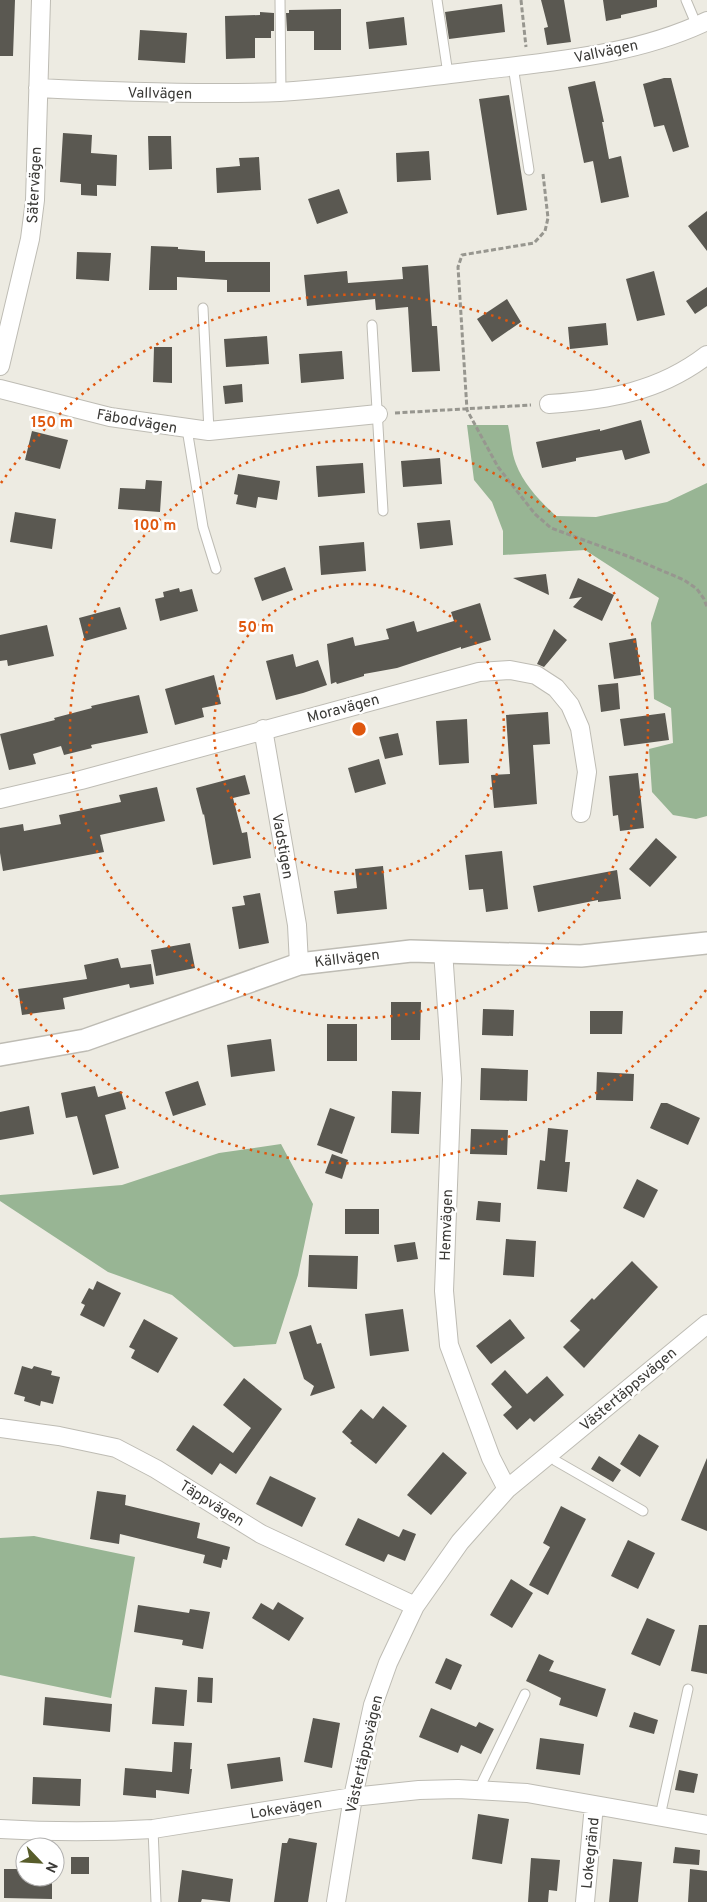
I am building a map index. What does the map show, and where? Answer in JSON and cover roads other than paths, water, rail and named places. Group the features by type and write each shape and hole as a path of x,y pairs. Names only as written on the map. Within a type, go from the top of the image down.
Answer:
{"street":[{"name":"Sätervägen","path":"0,366 30,239 35,200 41,0"},
{"name":"Vallvägen","path":"38,88 132,93 281,92 564,60 638,46 702,24"},
{"path":"549,404 619,396 655,385 681,372 707,354"},
{"name":"Fäbodvägen","path":"0,389 110,417 209,431 378,414"},
{"name":"Moravägen","path":"0,800 81,780 263,729 479,672 510,670 536,675 556,688 570,706 580,728 587,772 581,813"},
{"name":"Vadstigen","path":"263,729 297,925 299,964"},
{"name":"Källvägen","path":"0,1055 85,1040 299,964 411,951 581,956 707,943"},
{"name":"Hemvägen","path":"443,951 452,1079 444,1291 449,1345 492,1458 507,1488"},
{"name":"Västertäppsvägen","path":"336,1902 353,1797 373,1705 388,1663 415,1606 460,1542 507,1488 707,1324"},
{"name":"Täppvägen","path":"0,1428 59,1436 116,1448 156,1469 261,1534 415,1606"},
{"name":"Lokevägen","path":"0,1829 122,1831 153,1829 353,1797 419,1790 479,1789 527,1793 707,1825"},
{"name":"Lokegränd","path":"585,1902 594,1804"}],"lane":[{"path":"280,0 281,92"},
{"path":"437,0 448,74"},
{"name":"Vallvägen","path":"686,0 702,24"},
{"path":"521,65 529,170"},
{"path":"203,308 209,431"},
{"path":"372,325 384,511"},
{"name":"Fäbodvägen","path":"188,429 203,527 216,570"},
{"path":"549,1454 556,1462 643,1511"},
{"path":"660,1816 688,1689"},
{"path":"479,1789 526,1694"},
{"path":"153,1829 156,1902"}]}
